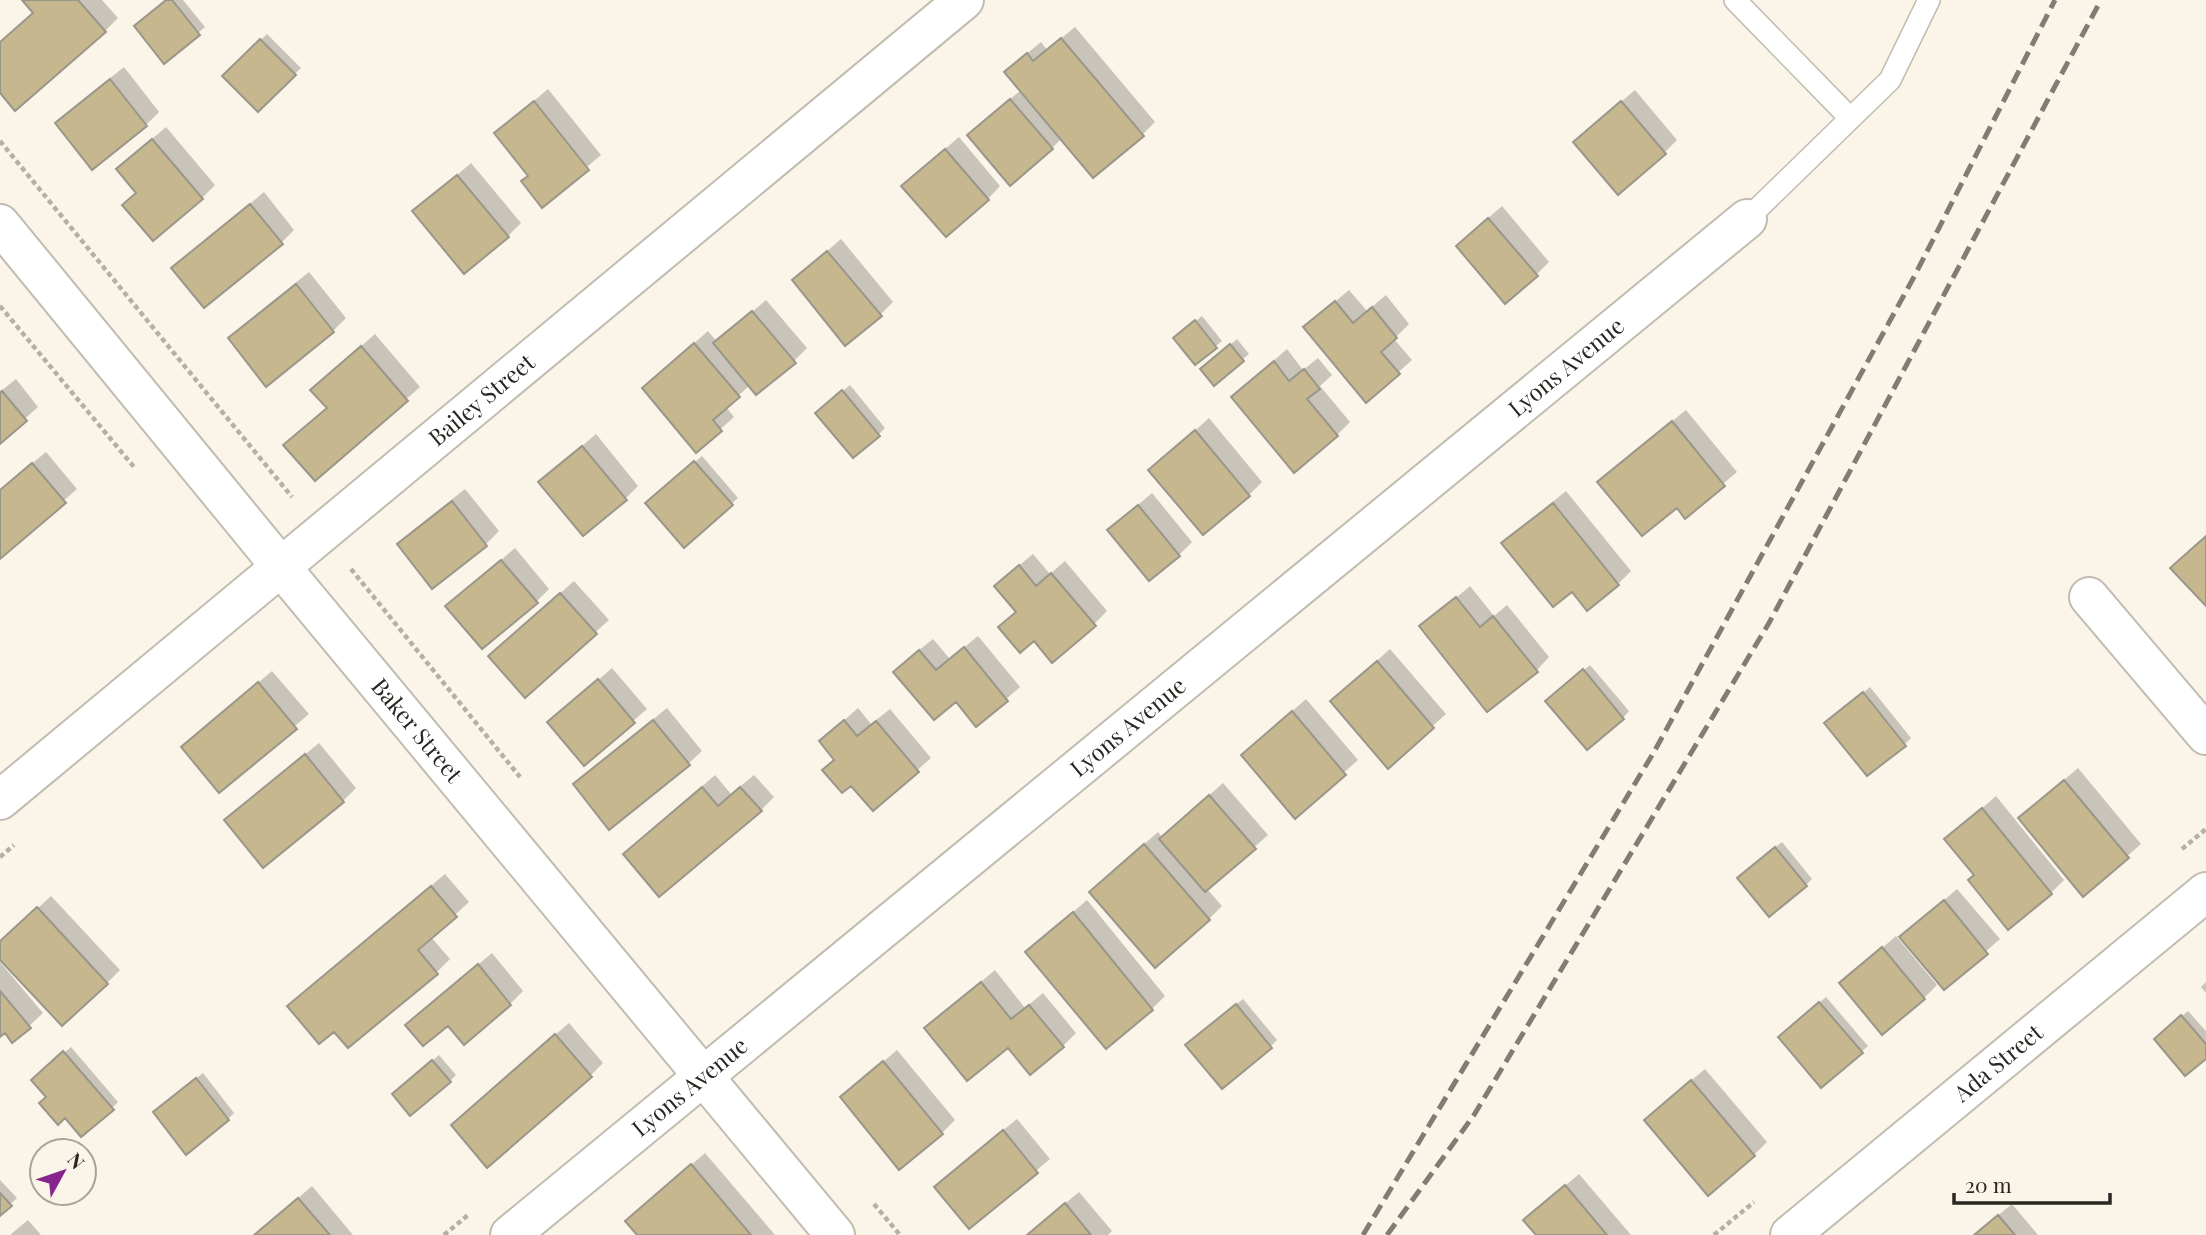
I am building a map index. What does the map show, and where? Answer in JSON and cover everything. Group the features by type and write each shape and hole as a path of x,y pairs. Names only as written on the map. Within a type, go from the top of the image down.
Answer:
{"street":[{"name":"Bailey Street","path":"0,800 964,0"},
{"name":"Lyons Avenue","path":"510,1235 1747,219"},
{"name":"Baker Street","path":"0,225 835,1235"},
{"path":"2089,597 2206,735"},
{"name":"Ada Street","path":"1790,1235 2206,892"}],"lane":[{"path":"1735,0 1850,118"},
{"path":"1747,219 1890,80 1929,0"}],"path":[{"path":"0,141 527,785"},
{"path":"874,1204 900,1235"}],"building":[{"path":"22,0 78,0 106,32 15,111 0,93 0,42 33,13"},
{"path":"166,0 172,0 200,35 164,64 134,26"},
{"path":"1061,38 1144,136 1093,178 1004,72 1027,53 1033,61"},
{"path":"260,39 296,75 258,112 222,76"},
{"path":"110,79 147,126 92,170 55,123"},
{"path":"1010,99 1053,149 1010,186 967,135"},
{"path":"534,101 589,170 542,208 521,181 528,176 494,133"},
{"path":"1621,101 1666,154 1618,195 1573,142"},
{"path":"152,139 203,199 153,241 122,205 136,193 116,169"},
{"path":"945,149 989,200 946,237 901,186"},
{"path":"457,175 509,237 464,274 412,211"},
{"path":"250,204 283,244 204,308 171,268"},
{"path":"1488,218 1538,276 1505,304 1456,246"},
{"path":"827,251 882,316 845,346 792,280"},
{"path":"296,284 334,332 266,387 228,338"},
{"path":"1335,301 1353,323 1372,307 1397,338 1381,352 1400,374 1366,403 1303,327"},
{"path":"752,311 796,363 756,395 713,343"},
{"path":"1195,320 1217,348 1195,365 1173,338"},
{"path":"694,343 740,397 713,420 722,431 696,453 642,388"},
{"path":"1230,344 1244,361 1214,386 1200,369"},
{"path":"361,346 408,401 315,481 283,445 327,408 310,390"},
{"path":"1274,361 1289,381 1304,369 1320,389 1307,399 1338,436 1294,473 1231,397"},
{"path":"842,390 880,436 853,458 815,413"},
{"path":"2,391 27,421 0,444 0,393"},
{"path":"1672,421 1725,486 1685,519 1677,508 1642,536 1597,482"},
{"path":"1195,430 1250,496 1203,535 1148,470"},
{"path":"582,446 627,500 583,536 538,482"},
{"path":"694,461 733,505 684,548 645,503"},
{"path":"32,463 66,503 0,559 0,490"},
{"path":"452,501 487,546 432,589 397,544"},
{"path":"1553,503 1619,585 1587,611 1572,592 1553,607 1501,543"},
{"path":"1138,505 1180,556 1149,581 1107,530"},
{"path":"2206,536 2206,606 2170,568"},
{"path":"501,560 538,603 482,649 445,606"},
{"path":"1019,565 1036,586 1051,573 1096,626 1052,663 1034,641 1020,653 998,627 1016,612 994,586"},
{"path":"560,593 597,634 525,698 488,656"},
{"path":"1456,597 1480,627 1493,616 1538,672 1487,712 1419,626"},
{"path":"964,647 1008,701 976,727 956,702 934,720 893,672 919,650 936,670"},
{"path":"1377,661 1434,728 1388,769 1330,701"},
{"path":"1583,669 1624,719 1587,750 1545,701"},
{"path":"598,679 635,723 584,766 547,722"},
{"path":"258,682 297,729 219,793 181,747"},
{"path":"1863,692 1906,746 1867,776 1824,723"},
{"path":"1292,711 1346,775 1295,819 1241,755"},
{"path":"653,720 690,765 609,830 573,784"},
{"path":"844,720 857,736 876,721 919,772 873,811 851,786 842,793 822,770 834,760 819,741"},
{"path":"305,754 344,802 263,868 224,820"},
{"path":"2064,780 2129,858 2083,897 2018,818"},
{"path":"702,787 718,806 740,787 762,811 659,897 623,854"},
{"path":"1209,795 1256,849 1205,892 1159,839"},
{"path":"1982,808 2052,894 2008,930 1968,880 1974,875 1944,839"},
{"path":"1144,844 1210,920 1155,968 1089,892"},
{"path":"1775,847 1807,886 1769,917 1737,878"},
{"path":"431,886 457,917 418,950 438,974 348,1048 334,1032 319,1044 287,1006"},
{"path":"1944,900 1988,954 1944,990 1899,937"},
{"path":"37,907 108,984 62,1026 0,960 0,941"},
{"path":"1073,912 1153,1010 1106,1049 1025,952"},
{"path":"1882,947 1925,999 1882,1035 1839,983"},
{"path":"478,964 511,1005 464,1045 448,1026 423,1046 405,1025"},
{"path":"981,982 1011,1019 1029,1005 1064,1047 1030,1075 1008,1048 967,1081 924,1028"},
{"path":"0,991 31,1028 12,1043 5,1033 0,1037"},
{"path":"1819,1002 1863,1053 1821,1088 1778,1037"},
{"path":"1236,1004 1272,1048 1222,1089 1185,1045"},
{"path":"2181,1015 2206,1044 2206,1059 2185,1076 2154,1039"},
{"path":"555,1034 592,1077 487,1168 451,1125"},
{"path":"63,1051 114,1110 81,1137 65,1118 58,1125 39,1103 46,1097 31,1080"},
{"path":"432,1060 451,1082 410,1116 392,1094"},
{"path":"883,1061 943,1134 899,1170 840,1097"},
{"path":"196,1078 229,1120 186,1155 153,1112"},
{"path":"1691,1080 1755,1156 1708,1196 1644,1120"},
{"path":"1003,1130 1038,1173 969,1229 934,1187"},
{"path":"691,1164 751,1235 637,1235 625,1221"},
{"path":"1565,1185 1607,1235 1536,1235 1523,1220"},
{"path":"0,1193 12,1206 0,1216"},
{"path":"298,1198 330,1235 254,1235"},
{"path":"1065,1203 1091,1235 1027,1235"},
{"path":"1998,1215 2015,1235 1974,1235"}],"railway":[{"path":"1363,1235 1654,752 1915,275 2055,0"},
{"path":"1387,1235 1474,1115 1769,623 2101,0"}]}
